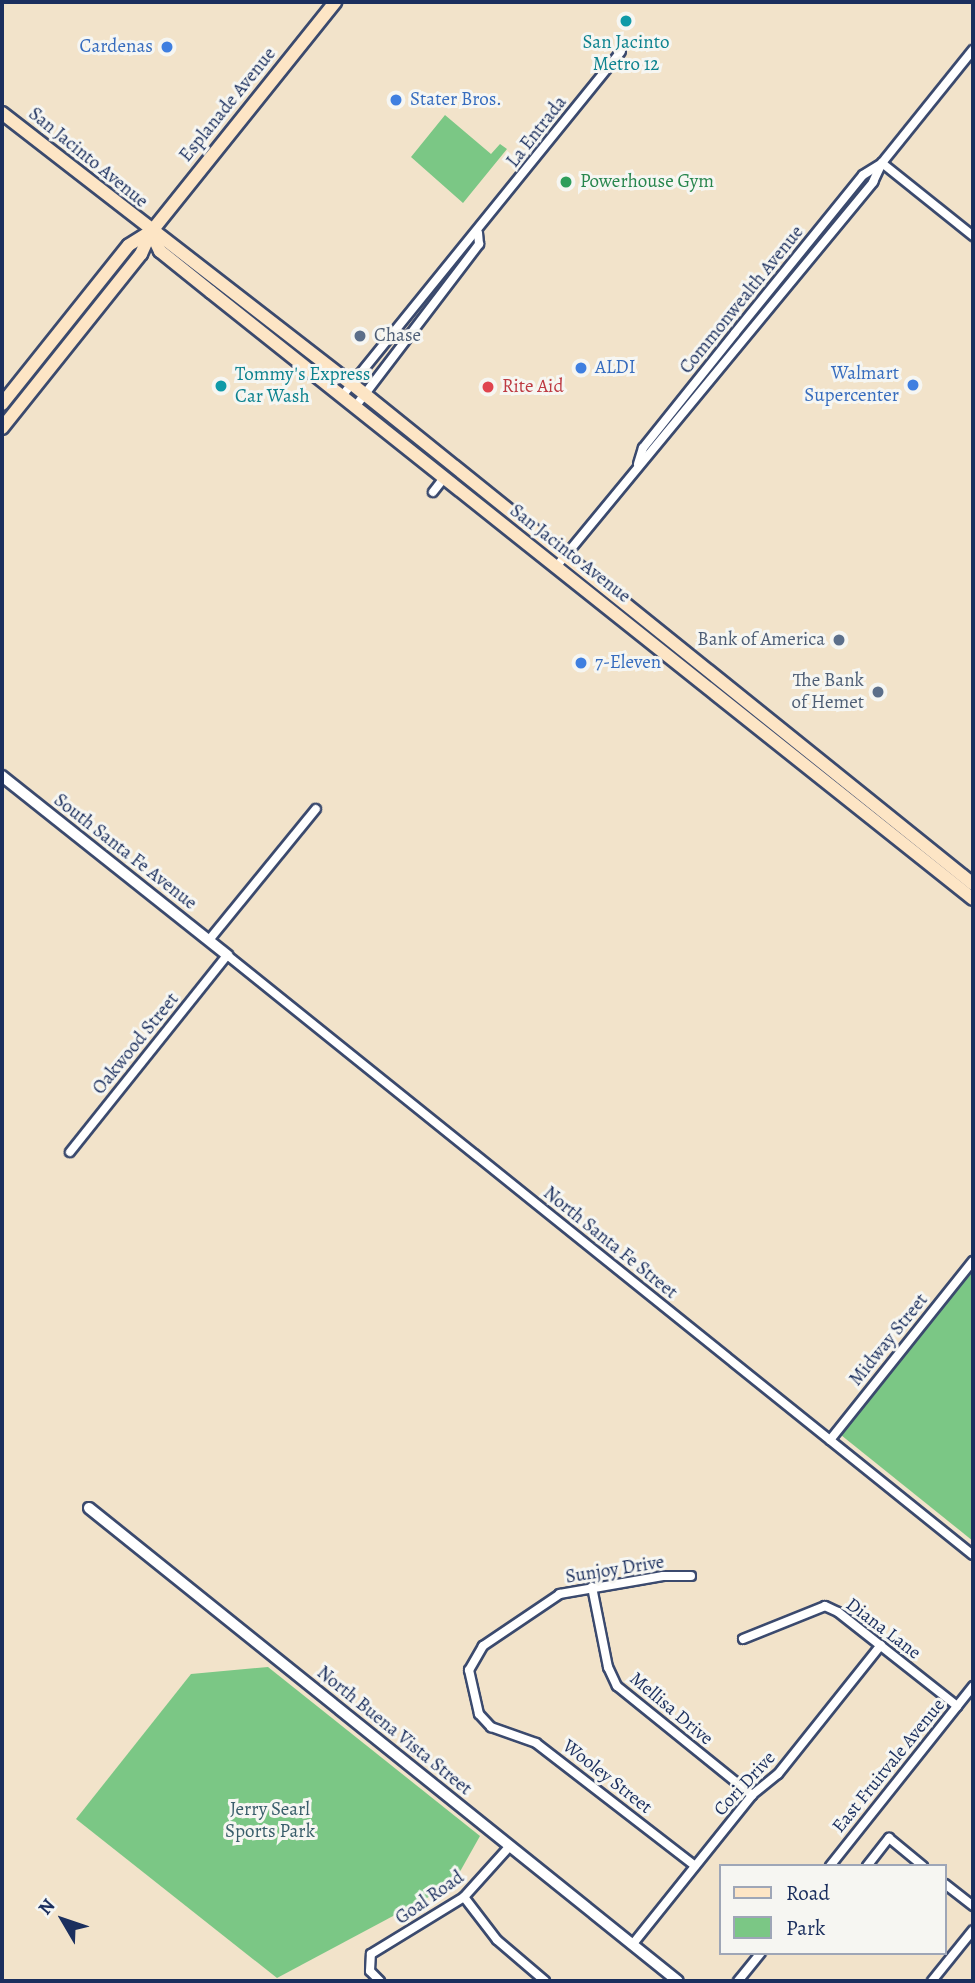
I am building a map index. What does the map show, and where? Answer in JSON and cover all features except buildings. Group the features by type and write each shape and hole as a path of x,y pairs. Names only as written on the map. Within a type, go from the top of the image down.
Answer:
{"main road":[{"name":"Esplanade Avenue","path":"2,428 141,254 151,232 335,2"},
{"name":"San Jacinto Avenue","path":"2,113 151,232 168,239 365,394 724,680 973,884"},
{"name":"Esplanade Avenue","path":"2,404 129,245 151,232"},
{"name":"San Jacinto Avenue","path":"151,232 160,251 973,899"},
{"path":"653,644 666,647 713,683 724,680"}],"street":[{"name":"Commonwealth Avenue","path":"556,567 638,464 652,456 873,182 882,163 973,50"},
{"name":"La Entrada","path":"342,396 469,239 478,233 621,52"},
{"path":"882,163 973,236"},
{"name":"La Entrada","path":"355,407 479,244 478,233"},
{"path":"433,492 443,479"},
{"name":"South Santa Fe Avenue","path":"2,776 227,955"},
{"path":"209,940 316,809"},
{"name":"Oakwood Street","path":"70,1152 227,955"},
{"name":"North Santa Fe Street","path":"227,955 973,1555"},
{"name":"Midway Street","path":"830,1440 973,1261"},
{"name":"North Buena Vista Street","path":"89,1508 678,1981"},
{"name":"Sunjoy Drive","path":"491,1727 479,1714 469,1670 474,1656 560,1594 592,1587 691,1576"},
{"name":"Mellisa Drive","path":"592,1587 608,1667 617,1686 752,1795"},
{"name":"Diana Lane","path":"743,1639 825,1606 881,1645 957,1706"},
{"name":"Cori Drive","path":"632,1945 752,1795 778,1774 881,1645"},
{"name":"East Fruitvale Avenue","path":"833,1863 973,1686"},
{"name":"Wooley Street","path":"491,1727 536,1743 695,1866"},
{"path":"869,1864 889,1839 920,1864"},
{"name":"Goal Road","path":"380,1981 370,1970 370,1954 464,1897 510,1846"},
{"path":"947,1886 973,1906"},
{"path":"464,1897 497,1940 545,1981"},
{"path":"932,1981 973,1930"},
{"path":"738,1981 759,1955"}],"green space":[{"path":"445,115 491,154 500,144 507,149 463,203 411,157"},
{"path":"973,1262 973,1541 836,1431"},
{"name":"Jerry Searl Sports Park","path":"268,1667 480,1836 453,1884 277,1978 76,1819 191,1674"}],"place":[{"name":"San Jacinto Metro 12","path":"626,21"},
{"name":"Cardenas","path":"167,47"},
{"name":"Stater Bros.","path":"396,100"},
{"name":"Powerhouse Gym","path":"566,182"},
{"name":"Chase","path":"360,336"},
{"name":"ALDI","path":"581,368"},
{"name":"Walmart Supercenter","path":"913,385"},
{"name":"Tommy's Express Car Wash","path":"221,386"},
{"name":"Rite Aid","path":"488,387"},
{"name":"Bank of America","path":"839,640"},
{"name":"7-Eleven","path":"581,663"},
{"name":"The Bank of Hemet","path":"878,692"}]}
